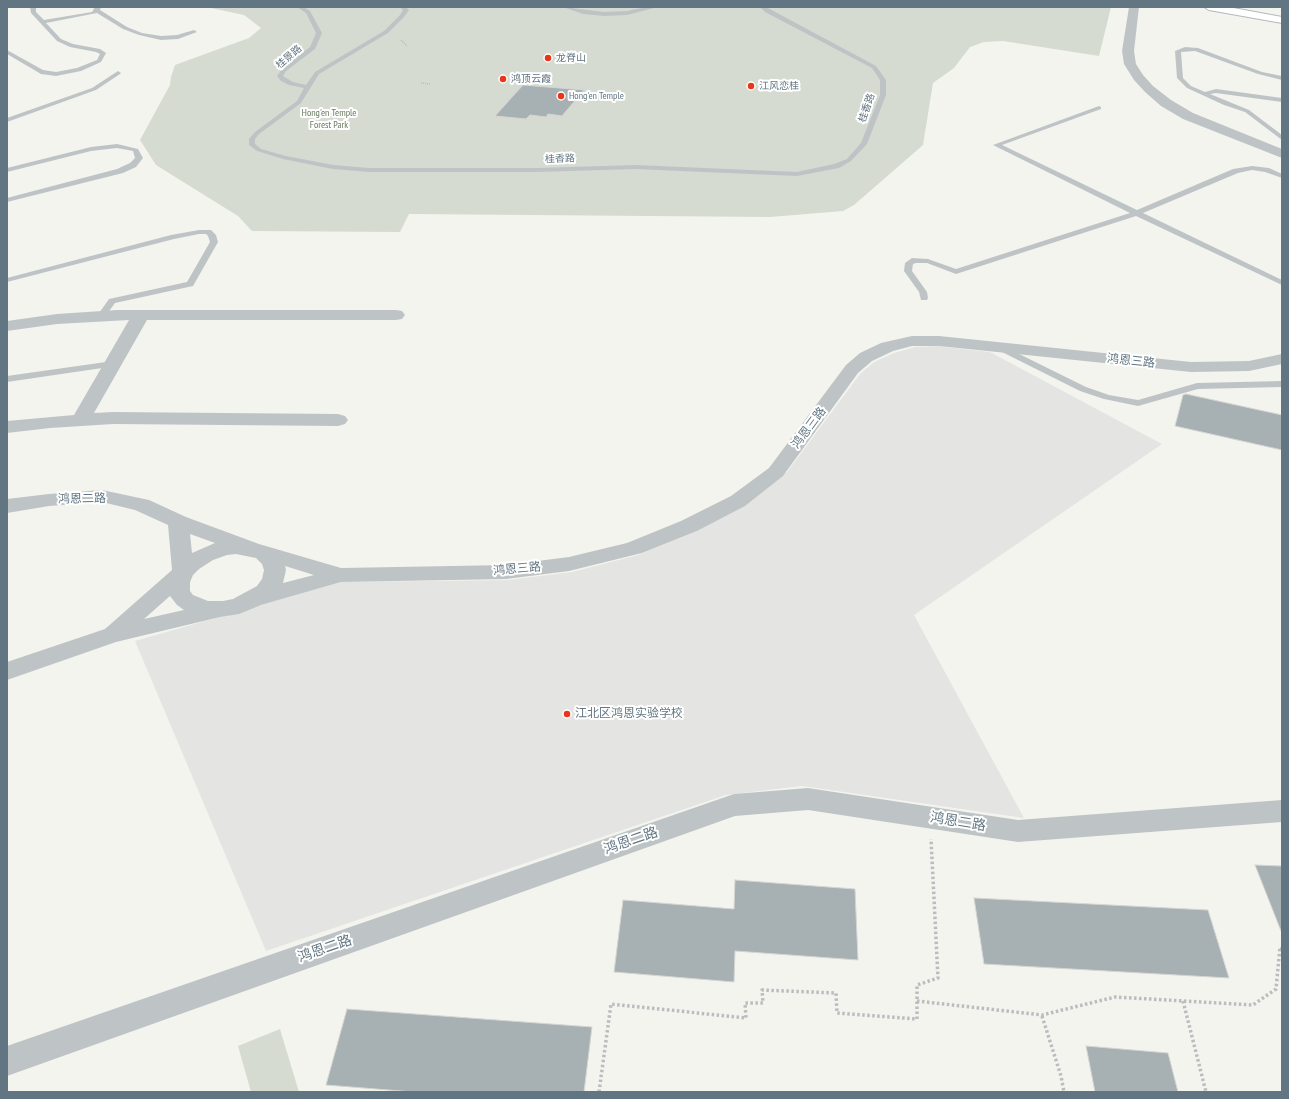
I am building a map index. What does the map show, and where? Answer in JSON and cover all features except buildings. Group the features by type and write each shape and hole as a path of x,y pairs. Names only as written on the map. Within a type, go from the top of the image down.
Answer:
{"main road":[{"path":"1209,7 1282,20"},
{"path":"1231,7 1282,16"}],"street":[{"path":"1134,7 1128,51 1130,64 1138,77 1149,89 1166,103 1188,116 1281,153"},
{"path":"81,420 142,315"},
{"path":"7,326 57,319 101,316 396,315"},
{"name":"鸿恩三路","path":"341,575 506,572 569,564 634,548 689,526 738,501 776,472 852,369 866,357 887,347 912,341 939,341 1003,349 1191,367 1249,366 1282,359"},
{"path":"7,427 50,422 113,418 338,420"},
{"name":"鸿恩二路","path":"7,506 49,500 102,496 142,505 178,522 258,551"},
{"path":"178,522 183,572 179,582 179,592 185,600 195,606 223,609"},
{"path":"111,635 191,564 204,555 224,548 258,551 341,575"},
{"path":"7,671 111,635 239,606 253,599 264,591 273,581 275,570 272,561 258,551"},
{"path":"253,599 341,575"},
{"name":"鸿恩二路","path":"7,1061 734,805 808,799 1018,831 1282,811"}],"lane":[{"path":"7,52 41,72 56,74 79,70 99,61 103,53 98,50 72,46 59,40 33,12 32,7"},
{"name":"桂景路","path":"300,7 308,12 319,32 313,48 284,70 280,76 283,80 290,84 307,87"},
{"path":"566,7 583,12 604,14 656,7"},
{"name":"桂香路","path":"404,8 396,23 386,32 317,73 299,102 257,133 252,139 252,145 264,152 285,158 334,167 369,170 537,170 643,167 797,174 836,166 849,160 864,144 882,95 883,80 874,67 767,11 763,7"},
{"path":"42,22 97,9 125,28 141,34 161,38 178,37 194,32"},
{"path":"1282,78 1260,73 1196,49 1185,49 1178,51 1180,78 1189,87 1247,112 1282,138"},
{"path":"7,120 94,89 118,73"},
{"path":"1204,94 1216,91 1282,100"},
{"path":"1099,108 996,145 1282,283"},
{"path":"7,161 11,169 92,149 117,146 136,150 139,158 133,165 120,171 7,200"},
{"path":"924,298 923,292 908,271 909,263 915,260 928,262 956,272 1137,213 1236,171 1252,168 1266,170 1282,176"},
{"path":"7,280 174,237 199,232 208,232 212,235 214,242 190,284 112,301 101,316"},
{"path":"1003,349 1083,389 1107,397 1138,403 1197,386 1282,384"},
{"path":"7,379 113,364"}],"path":[{"path":"401,40 407,46"},
{"path":"421,83 430,84"},
{"path":"599,1092 611,1004 746,1018 745,1003 763,1003 762,990 836,993 838,1014 917,1020 917,985 938,978 930,818"},
{"path":"917,1001 1042,1016 1115,998 1253,1005 1276,989 1280,947 1282,948"},
{"path":"1183,1001 1206,1092"},
{"path":"1042,1016 1061,1076 1064,1092"}],"shaded area":[{"name":"江北区鸿恩实验学校","path":"938,346 990,352 1162,444 914,615 1024,818 802,786 726,795 266,951 135,641 341,582 508,580 572,572 638,555 695,532 746,505 787,472 860,374 874,362 894,353 915,347"}],"green space":[{"name":"Hong'en Temple Forest Park","path":"206,7 1111,7 1099,56 1003,41 984,42 970,47 954,68 933,83 923,145 854,205 843,211 770,217 409,214 400,232 252,231 238,216 156,165 140,140 170,85 175,65 249,38 261,28 244,15"},
{"path":"280,1029 299,1092 251,1092 238,1046"}],"place":[{"name":"龙脊山","path":"548,58"},
{"name":"鸿顶云霞","path":"503,79"},
{"name":"江风恋桂","path":"751,86"},
{"name":"Hong'en Temple","path":"561,96"},
{"name":"江北区鸿恩实验学校","path":"567,714"}]}
